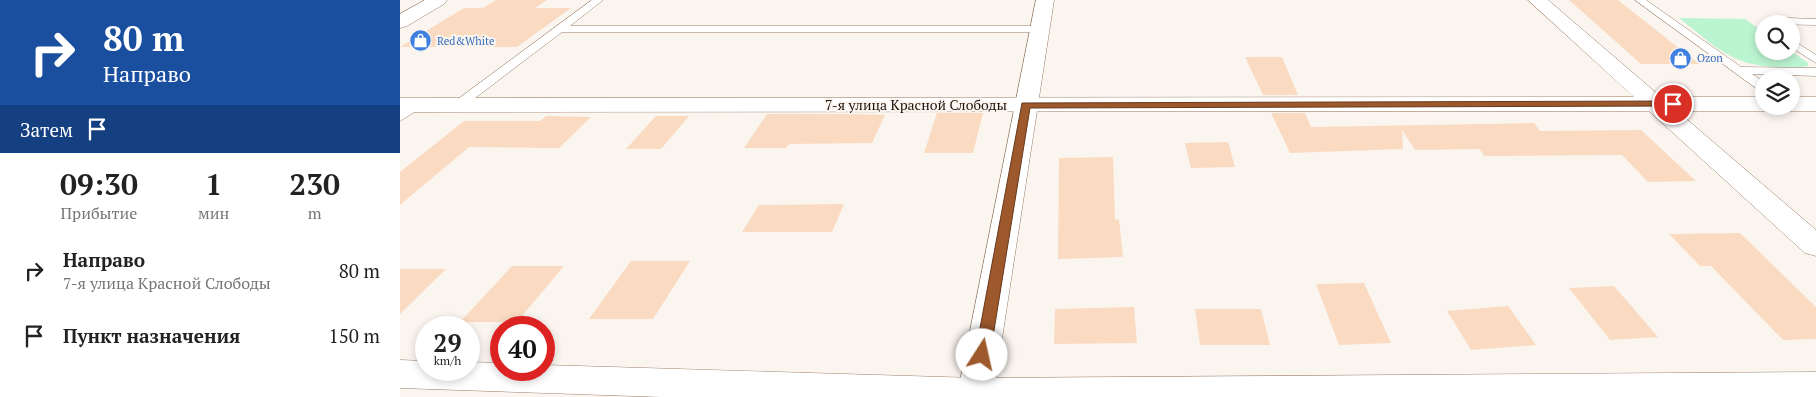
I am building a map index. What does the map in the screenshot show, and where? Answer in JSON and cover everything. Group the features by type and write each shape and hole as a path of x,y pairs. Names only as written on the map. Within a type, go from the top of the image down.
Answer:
{"street":[{"path":"400,22 438,0"},
{"path":"975,395 1025,105 1046,0"},
{"path":"1538,0 1816,246"},
{"name":"7-я улица Красной Слободы","path":"405,109 458,105 1755,104"},
{"path":"1800,104 1816,104"},
{"path":"400,374 679,390 975,395 1816,386"}],"lane":[{"path":"458,105 598,0"},
{"path":"1640,0 1755,82"},
{"path":"1800,21 1816,22"},
{"path":"559,29 1040,29"},
{"path":"1800,48 1816,60"},
{"path":"1738,70 1816,72"}],"green space":[{"path":"1679,18 1745,19 1755,26 1755,60 1800,60 1800,57 1808,63 1808,66 1764,66 1749,63 1737,59 1714,46"}],"building":[{"path":"496,0 547,0 535,8 571,8 517,47 400,47 464,8 483,8"},
{"path":"1569,0 1618,0 1699,64 1641,64"},
{"path":"1245,57 1282,57 1298,95 1263,95"},
{"path":"937,113 983,113 973,153 924,153"},
{"path":"1271,113 1305,113 1311,127 1534,123 1540,131 1641,130 1696,181 1648,182 1622,155 1484,156 1480,149 1415,150 1402,130 1403,149 1290,153"},
{"path":"767,114 885,115 872,143 789,144 786,148 744,148"},
{"path":"546,116 591,117 559,148 469,147 400,205 400,172 464,121 540,121"},
{"path":"656,116 689,116 661,149 626,149"},
{"path":"1228,142 1235,167 1191,168 1185,143"},
{"path":"1113,157 1115,220 1119,219 1123,257 1058,259 1059,158"},
{"path":"844,204 832,232 742,232 759,205"},
{"path":"1740,233 1816,307 1816,339 1783,340 1711,266 1700,266 1669,234"},
{"path":"631,261 690,261 653,319 589,319"},
{"path":"512,266 564,266 522,316 490,316 490,322 480,322 480,316 466,316"},
{"path":"400,269 446,269 400,314"},
{"path":"1364,283 1391,343 1339,345 1316,284"},
{"path":"1614,286 1658,337 1610,340 1569,288"},
{"path":"1508,306 1536,345 1471,350 1447,311"},
{"path":"1134,307 1137,343 1054,344 1055,309"},
{"path":"1195,309 1261,309 1270,345 1200,345"}],"place":[{"name":"Red&White","path":"421,41"},
{"name":"Ozon","path":"1681,58"}],"route":[{"path":"982,355 1025,105 1673,104"}]}
